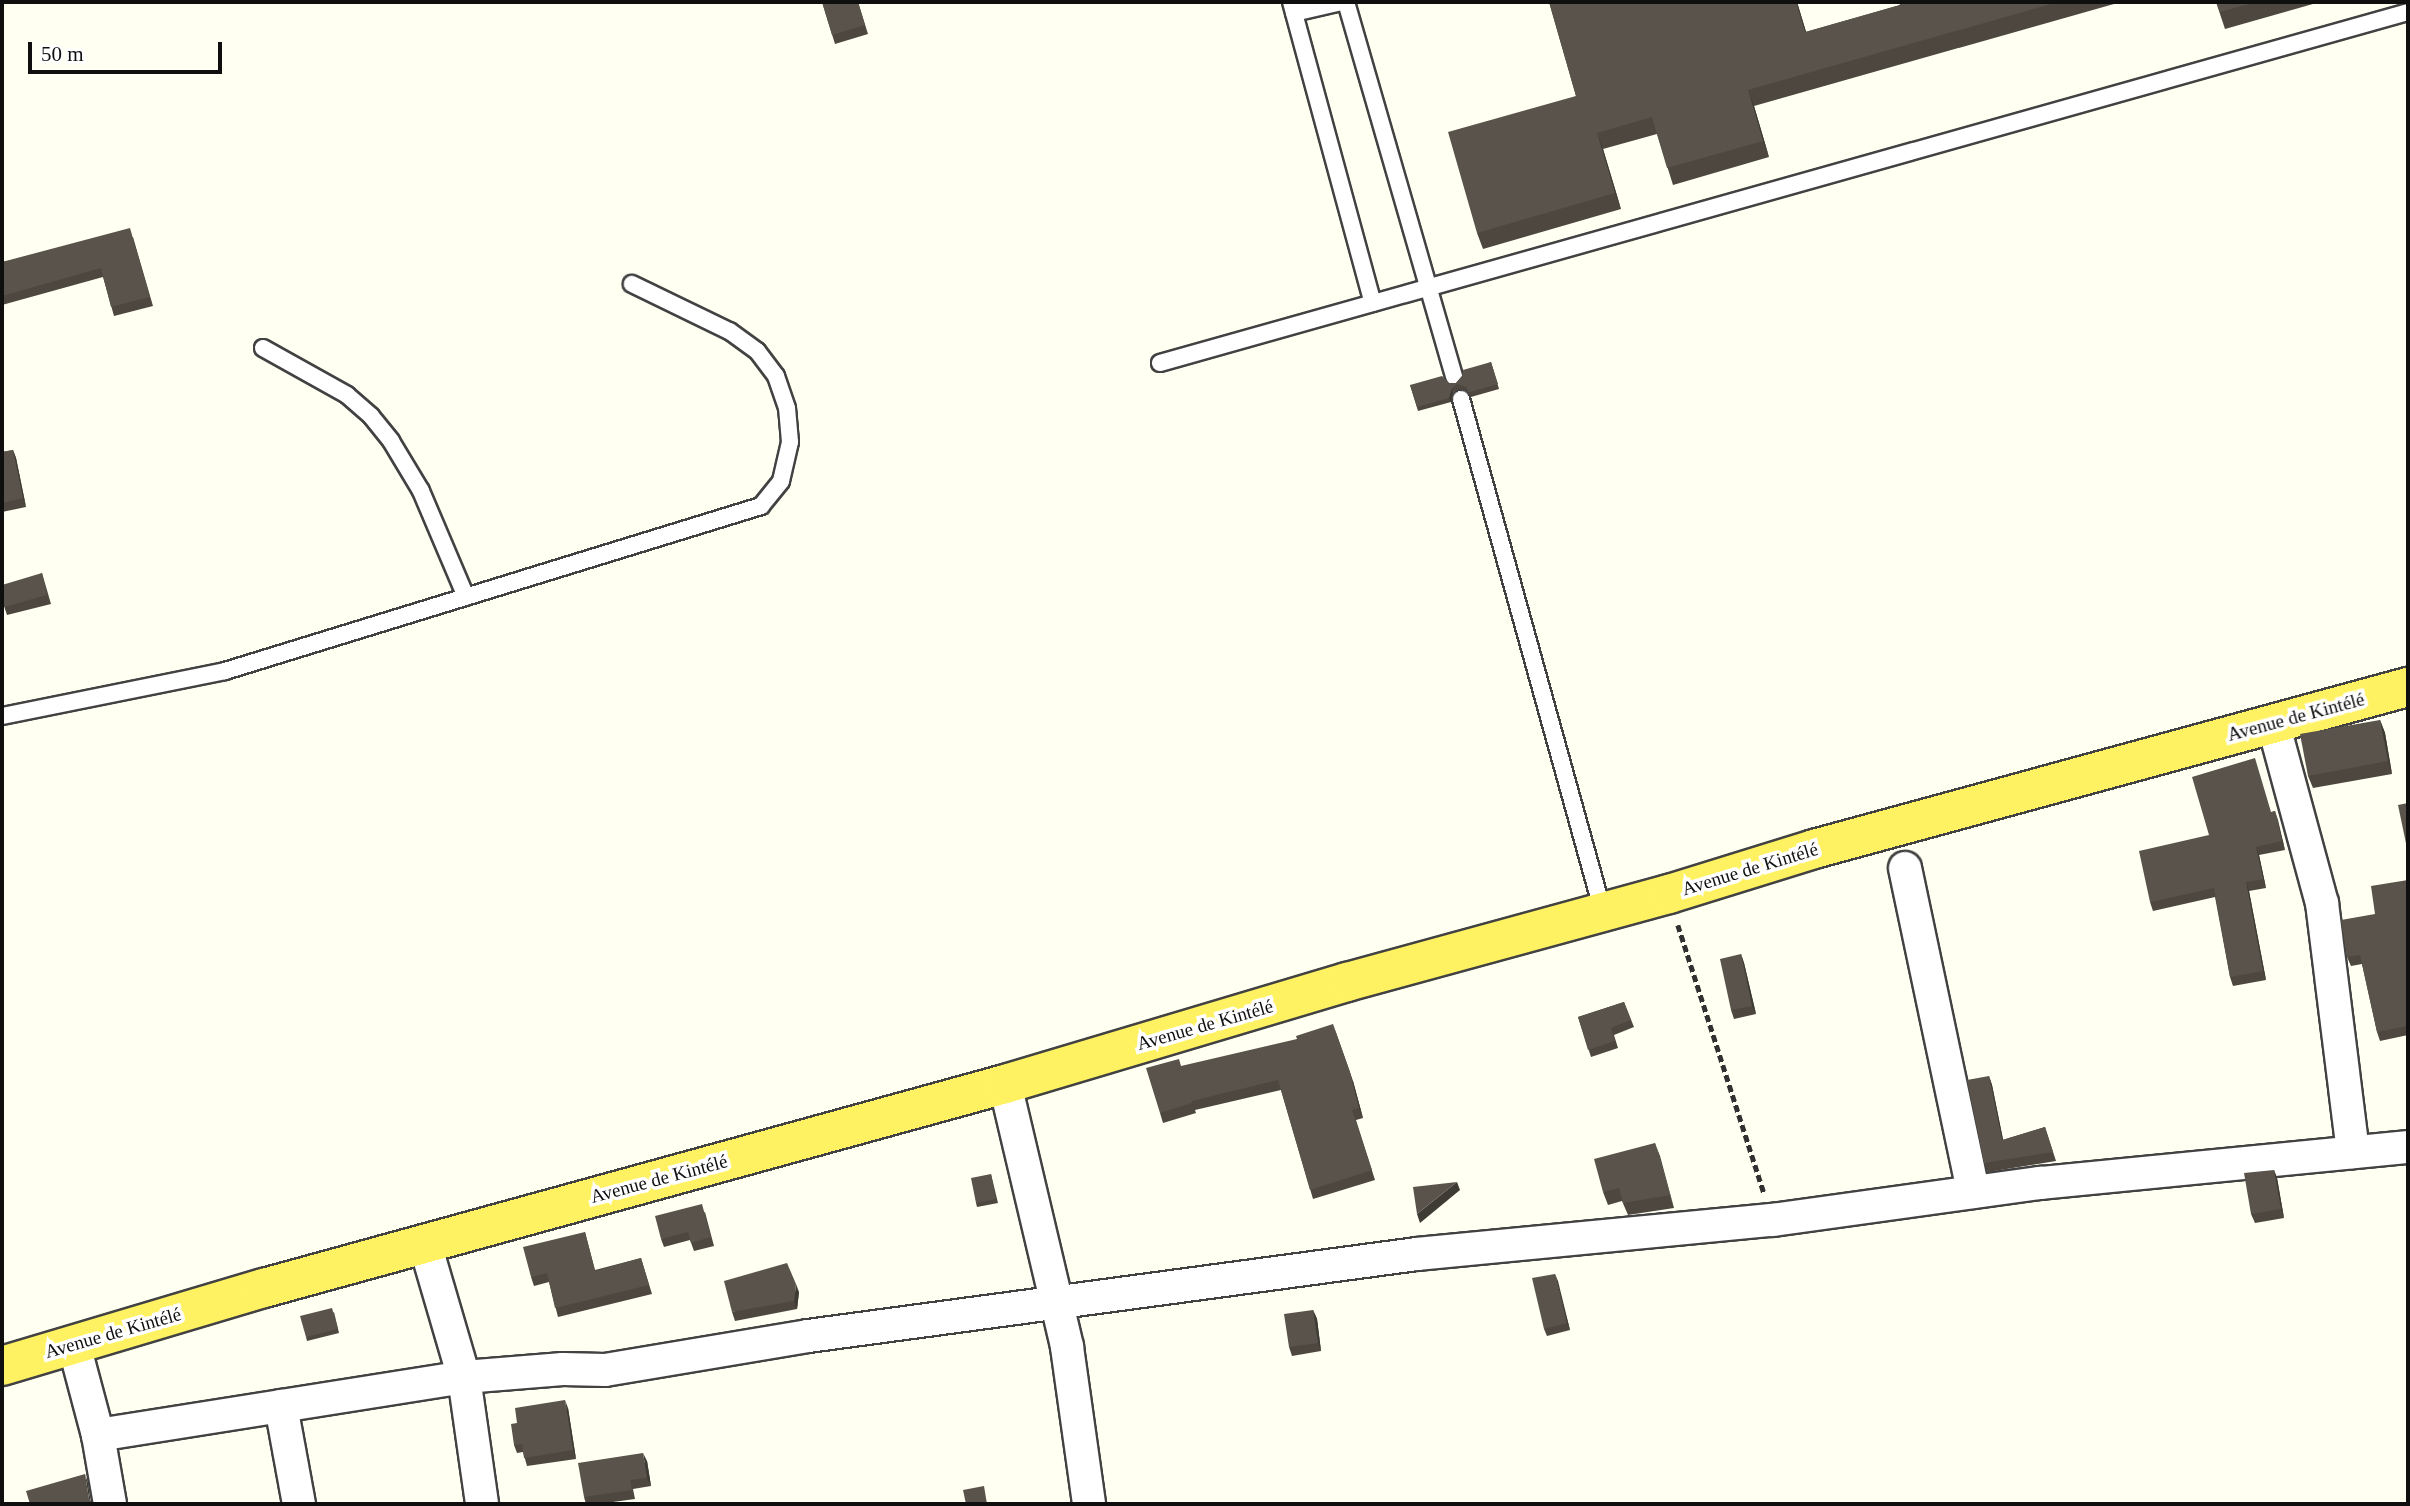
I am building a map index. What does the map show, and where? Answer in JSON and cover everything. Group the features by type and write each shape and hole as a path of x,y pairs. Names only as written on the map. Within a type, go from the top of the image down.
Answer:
{"main road":[{"name":"Avenue de Kintélé","path":"2,1366 425,1244 1005,1083 1347,982 1669,894 1881,830 2408,687"}],"street":[{"path":"2273,723 2322,904 2353,1152"},
{"path":"1905,868 1973,1192"},
{"path":"1005,1083 1026,1183 1067,1347 1089,1504"},
{"path":"98,1434 464,1377 563,1369 605,1370 808,1336 1058,1305 1417,1254 1773,1220 1973,1192 2408,1147"},
{"path":"425,1244 464,1377 482,1504"},
{"path":"74,1345 98,1434 110,1504"},
{"path":"281,1406 299,1504"}],"lane":[{"path":"1373,303 1293,7 1344,2 1454,377"},
{"path":"1160,363 2408,12"},
{"path":"2,716 225,671 761,506 781,481 790,442 787,408 776,376 757,351 729,331 632,284"},
{"path":"262,348 347,395 378,424 421,491 466,597"},
{"path":"1461,399 1603,912"}],"path":[{"path":"1669,894 1773,1220"}],"building":[{"path":"822,2 858,2 865,25 832,35"},
{"path":"1549,2 1796,2 1805,32 1900,5 1899,2 2058,2 1748,90 1763,141 1667,168 1652,117 1597,133 1615,193 1477,233 1448,132 1576,96"},
{"path":"2216,2 2257,2 2220,12"},
{"path":"130,228 150,297 111,307 101,268 2,296 2,262"},
{"path":"1491,362 1498,384 1470,392 1466,387 1457,384 1452,388 1449,398 1417,407 1410,385 1442,376 1449,383 1456,383 1463,370"},
{"path":"13,450 23,498 2,503 2,452"},
{"path":"42,573 47,595 4,607 2,585"},
{"path":"2380,720 2388,761 2308,776 2300,734"},
{"path":"2255,758 2271,812 2275,811 2282,841 2256,847 2263,879 2246,882 2263,971 2230,977 2214,888 2150,902 2139,851 2209,835 2192,777"},
{"path":"2408,803 2408,853 2398,805"},
{"path":"2408,880 2408,1026 2377,1032 2360,955 2347,957 2341,920 2375,914 2371,886"},
{"path":"1741,954 1752,1006 1731,1010 1720,959"},
{"path":"1624,1002 1631,1020 1611,1028 1615,1041 1588,1050 1578,1017"},
{"path":"1333,1024 1350,1072 1359,1108 1352,1110 1372,1170 1310,1190 1278,1080 1192,1101 1160,1113 1146,1068 1179,1059 1181,1066 1297,1039 1296,1036"},
{"path":"1989,1076 2002,1140 2045,1127 2053,1152 1984,1163 1967,1080"},
{"path":"1655,1143 1670,1195 1623,1203 1619,1188 1603,1192 1594,1159"},
{"path":"2274,1170 2281,1209 2251,1214 2244,1173"},
{"path":"991,1174 996,1199 976,1203 971,1178"},
{"path":"1457,1182 1417,1214 1413,1187"},
{"path":"702,1204 711,1237 691,1243 688,1232 661,1239 655,1216"},
{"path":"585,1232 595,1271 641,1258 649,1285 555,1308 547,1273 531,1277 523,1247"},
{"path":"787,1263 796,1284 794,1301 732,1312 724,1281"},
{"path":"1555,1274 1567,1323 1544,1329 1532,1278"},
{"path":"332,1308 338,1329 306,1337 300,1316"},
{"path":"1313,1310 1318,1343 1289,1347 1284,1314"},
{"path":"565,1400 573,1450 524,1458 522,1444 514,1445 511,1424 517,1423 515,1408"},
{"path":"643,1453 647,1478 630,1480 632,1490 584,1497 578,1463"},
{"path":"85,1474 89,1499 93,1504 30,1504 26,1491"},
{"path":"984,1486 987,1504 966,1504 963,1490"}]}
